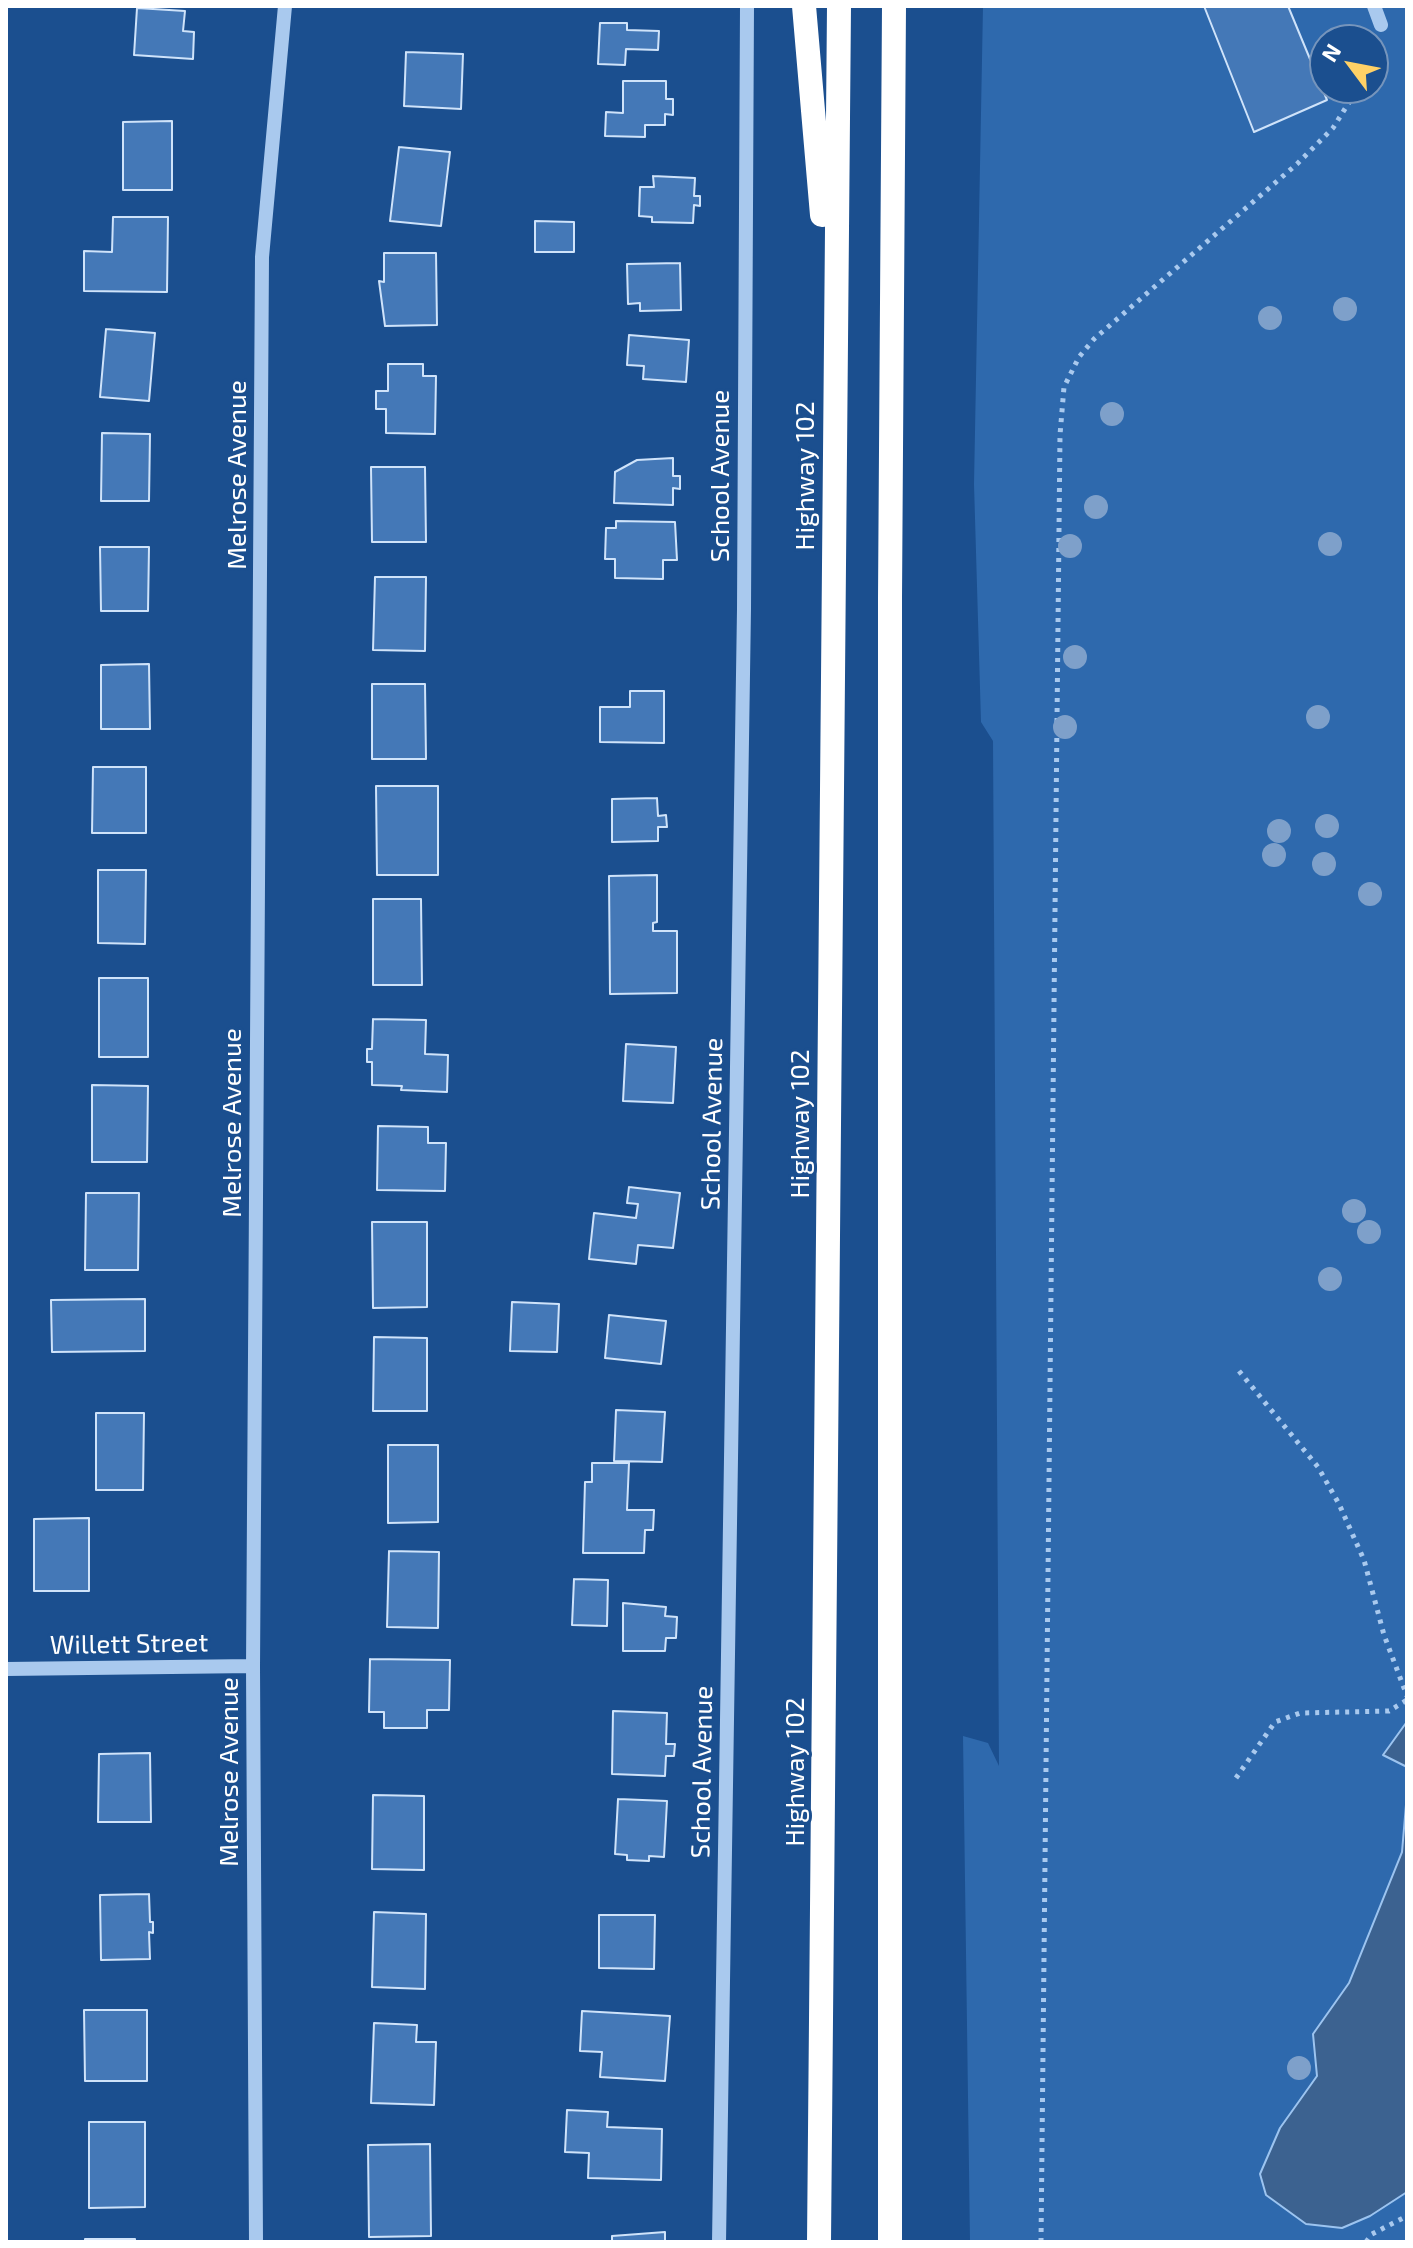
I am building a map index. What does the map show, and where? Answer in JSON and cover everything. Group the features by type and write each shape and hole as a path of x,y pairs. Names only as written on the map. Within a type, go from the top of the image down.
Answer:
{"highway":[{"path":"804,6 834,342"},
{"name":"Highway 102","path":"819,2242 839,6"},
{"path":"890,2242 890,581 894,6"}],"street":[{"name":"Melrose Avenue","path":"256,2242 253,1666 262,257 285,6"},
{"name":"School Avenue","path":"719,2242 744,609 747,6"},
{"name":"Willett Street","path":"6,1669 253,1666"}],"path":[{"path":"1041,2242 1059,515 1064,387 1079,357 1094,339 1297,164 1333,128 1348,104"},
{"path":"1236,1778 1275,1722 1300,1713 1389,1711 1407,1698 1384,1635 1364,1560 1339,1504 1318,1467 1239,1371"},
{"path":"1366,2242 1372,2234 1407,2216"}],"shaded area":[{"path":"983,6 1407,6 1407,2242 970,2242 963,1736 988,1743 999,1766 993,741 981,722 974,484"},
{"path":"1407,1723 1407,1767 1383,1755"},
{"path":"1407,1793 1407,2192 1370,2216 1342,2228 1306,2224 1266,2195 1260,2174 1280,2128 1317,2076 1313,2034 1349,1983 1402,1852"}],"building":[{"path":"1204,6 1288,6 1309,57 1309,104 1318,104 1254,132"},
{"path":"137,8 185,11 183,31 194,32 193,59 134,55"},
{"path":"600,23 627,23 627,30 659,31 658,50 626,49 625,65 598,64"},
{"path":"406,52 463,54 461,109 404,106"},
{"path":"623,81 666,81 666,99 673,99 673,115 665,114 665,125 645,125 645,137 605,136 606,112 623,113"},
{"path":"172,121 172,190 123,190 123,122"},
{"path":"399,147 450,152 441,226 390,221"},
{"path":"653,176 695,178 694,196 700,196 700,206 694,205 693,223 652,222 652,217 639,216 640,187 654,187"},
{"path":"113,217 168,217 167,292 84,291 84,251 112,252"},
{"path":"535,221 574,222 574,252 535,252"},
{"path":"384,253 436,253 437,325 385,326 379,281 384,282"},
{"path":"680,263 681,310 640,311 640,303 628,304 627,264"},
{"path":"106,329 155,333 149,401 100,397"},
{"path":"629,335 689,340 686,382 643,379 644,366 627,365"},
{"path":"388,364 423,364 423,376 436,376 435,434 386,433 386,409 376,409 376,391 388,391"},
{"path":"102,433 150,434 149,501 101,501"},
{"path":"673,458 673,476 680,476 680,489 673,488 673,505 614,503 615,472 637,460"},
{"path":"371,467 425,467 426,542 372,542"},
{"path":"616,521 675,522 677,560 663,560 663,579 615,578 615,559 605,559 606,528 616,528"},
{"path":"100,547 149,547 148,611 101,611"},
{"path":"375,577 426,577 425,651 373,650"},
{"path":"149,664 150,729 101,729 101,665"},
{"path":"372,684 425,684 426,759 372,759"},
{"path":"630,691 664,691 664,743 600,742 600,707 630,707"},
{"path":"93,767 146,767 146,833 92,833"},
{"path":"376,786 438,786 438,875 377,875"},
{"path":"657,798 658,816 666,815 667,827 658,827 658,841 612,842 612,799"},
{"path":"98,870 146,870 145,944 98,943"},
{"path":"657,875 657,922 653,923 653,931 677,931 677,993 610,994 609,876"},
{"path":"373,899 421,899 422,985 373,985"},
{"path":"99,978 148,978 148,1057 99,1057"},
{"path":"373,1019 426,1020 425,1054 448,1055 447,1092 372,1085 372,1062 367,1062 367,1049 372,1049"},
{"path":"626,1044 676,1047 673,1103 623,1101"},
{"path":"92,1085 148,1086 147,1162 92,1162"},
{"path":"378,1126 428,1127 428,1143 446,1143 445,1191 377,1190"},
{"path":"629,1187 680,1193 673,1248 638,1245 636,1264 589,1259 594,1213 636,1218 638,1204 627,1203"},
{"path":"86,1193 139,1193 138,1270 85,1270"},
{"path":"372,1222 427,1222 427,1307 373,1308"},
{"path":"145,1299 145,1351 52,1352 51,1300"},
{"path":"512,1302 559,1304 557,1352 510,1351"},
{"path":"609,1315 666,1321 661,1364 605,1358"},
{"path":"374,1337 427,1338 427,1411 373,1411"},
{"path":"616,1410 665,1412 662,1462 614,1461"},
{"path":"96,1413 144,1413 143,1490 96,1490"},
{"path":"388,1445 438,1445 438,1522 388,1523"},
{"path":"592,1463 629,1463 627,1510 654,1510 653,1530 645,1530 644,1553 583,1553 585,1482 592,1482"},
{"path":"89,1518 89,1591 34,1591 34,1519"},
{"path":"389,1551 439,1552 438,1628 387,1627"},
{"path":"574,1579 608,1580 607,1626 572,1625"},
{"path":"623,1603 666,1607 665,1616 677,1617 676,1638 666,1638 665,1651 623,1651"},
{"path":"370,1659 450,1660 449,1710 427,1710 427,1728 384,1728 384,1712 369,1712"},
{"path":"613,1711 667,1713 666,1744 675,1744 674,1756 666,1756 665,1776 612,1774"},
{"path":"150,1753 151,1822 98,1822 99,1754"},
{"path":"373,1795 424,1796 424,1870 372,1869"},
{"path":"618,1799 667,1801 664,1857 649,1856 649,1861 627,1860 627,1855 615,1854"},
{"path":"149,1894 150,1922 153,1922 153,1933 149,1932 150,1959 101,1960 100,1895"},
{"path":"374,1912 426,1914 425,1989 372,1987"},
{"path":"599,1915 655,1915 654,1969 599,1968"},
{"path":"84,2010 147,2010 147,2081 85,2081"},
{"path":"582,2011 670,2016 665,2081 600,2077 602,2052 580,2051"},
{"path":"374,2023 417,2025 416,2042 436,2042 434,2105 371,2103"},
{"path":"567,2110 608,2112 607,2127 662,2129 661,2180 588,2178 589,2153 565,2152"},
{"path":"89,2122 145,2122 145,2207 89,2208"},
{"path":"430,2144 431,2236 369,2237 368,2145"},
{"path":"665,2232 665,2242 612,2242 612,2236"},
{"path":"85,2239 135,2239 135,2242 85,2242"}]}
